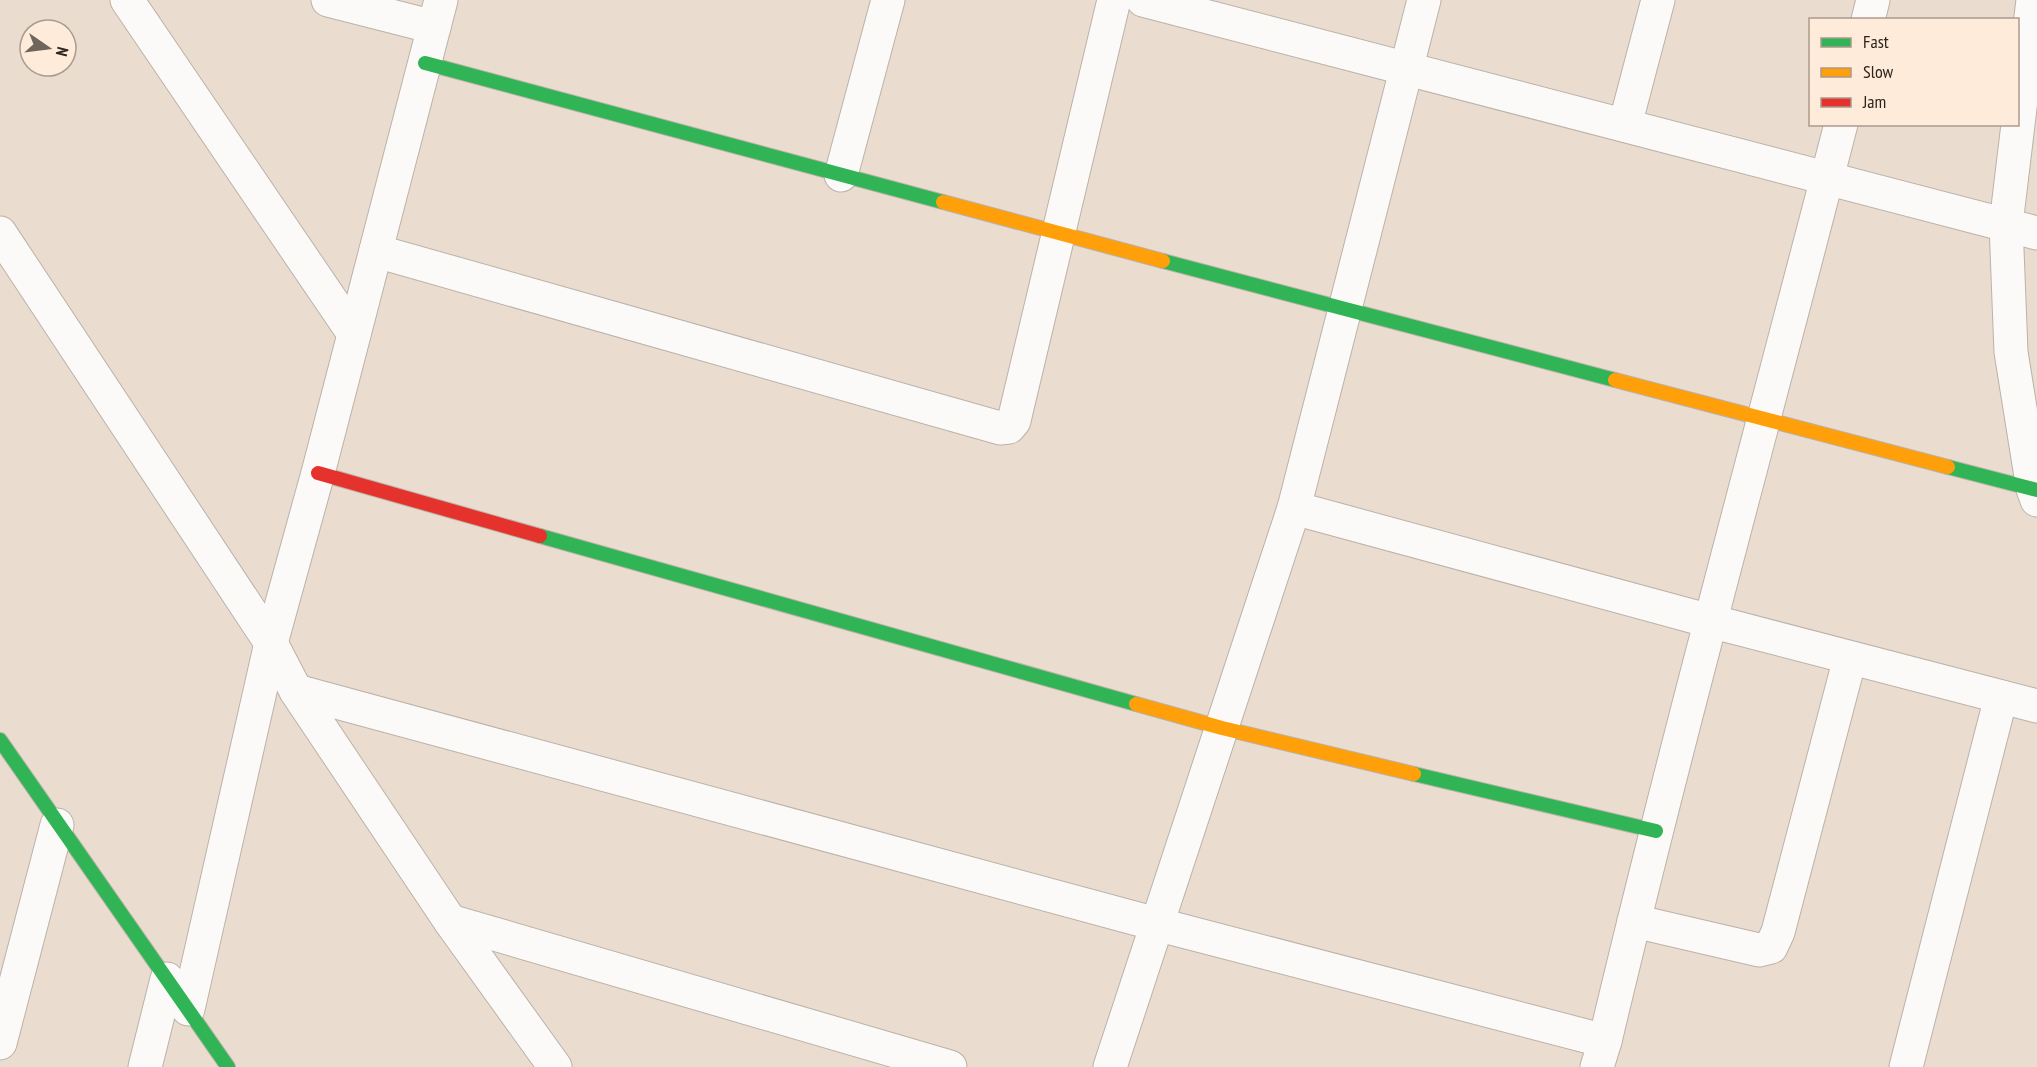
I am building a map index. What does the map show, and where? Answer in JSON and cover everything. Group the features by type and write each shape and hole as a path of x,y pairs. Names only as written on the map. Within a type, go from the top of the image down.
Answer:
{"street":[{"path":"126,0 354,334"},
{"path":"188,1009 271,643 318,473 437,14 328,0"},
{"path":"842,175 888,0"},
{"path":"376,251 1000,428 1009,427 1014,421 1114,0"},
{"path":"1143,0 1220,10 1407,69 2037,233"},
{"path":"1110,1067 1294,508 1424,0"},
{"path":"1625,125 1658,0"},
{"path":"1868,18 1873,0"},
{"path":"2019,117 2033,0"},
{"path":"424,63 2036,493 2011,352 2006,225 2018,126"},
{"path":"296,691 1156,924 1601,1054 1710,621 1840,126"},
{"path":"0,233 271,643 296,691 450,921 555,1067"},
{"path":"318,473 1222,728 1656,831"},
{"path":"1294,508 1710,621 2037,706"},
{"path":"1634,921 1759,950 1770,947 1778,932 1850,658"},
{"path":"1906,1067 2001,697"},
{"path":"0,740 57,825 228,1067"},
{"path":"0,1043 57,825"},
{"path":"450,921 950,1067"},
{"path":"145,1067 167,980"}],"traffic: fast":[{"path":"425,63 943,202"},
{"path":"1163,261 1615,380"},
{"path":"1948,467 2037,490"},
{"path":"540,536 1136,704"},
{"path":"0,740 228,1067"},
{"path":"1414,774 1656,831"}],"traffic: slow":[{"path":"943,202 1163,261"},
{"path":"1615,380 1948,467"},
{"path":"1136,704 1222,728 1414,774"}],"traffic: jam":[{"path":"318,473 540,536"}]}
